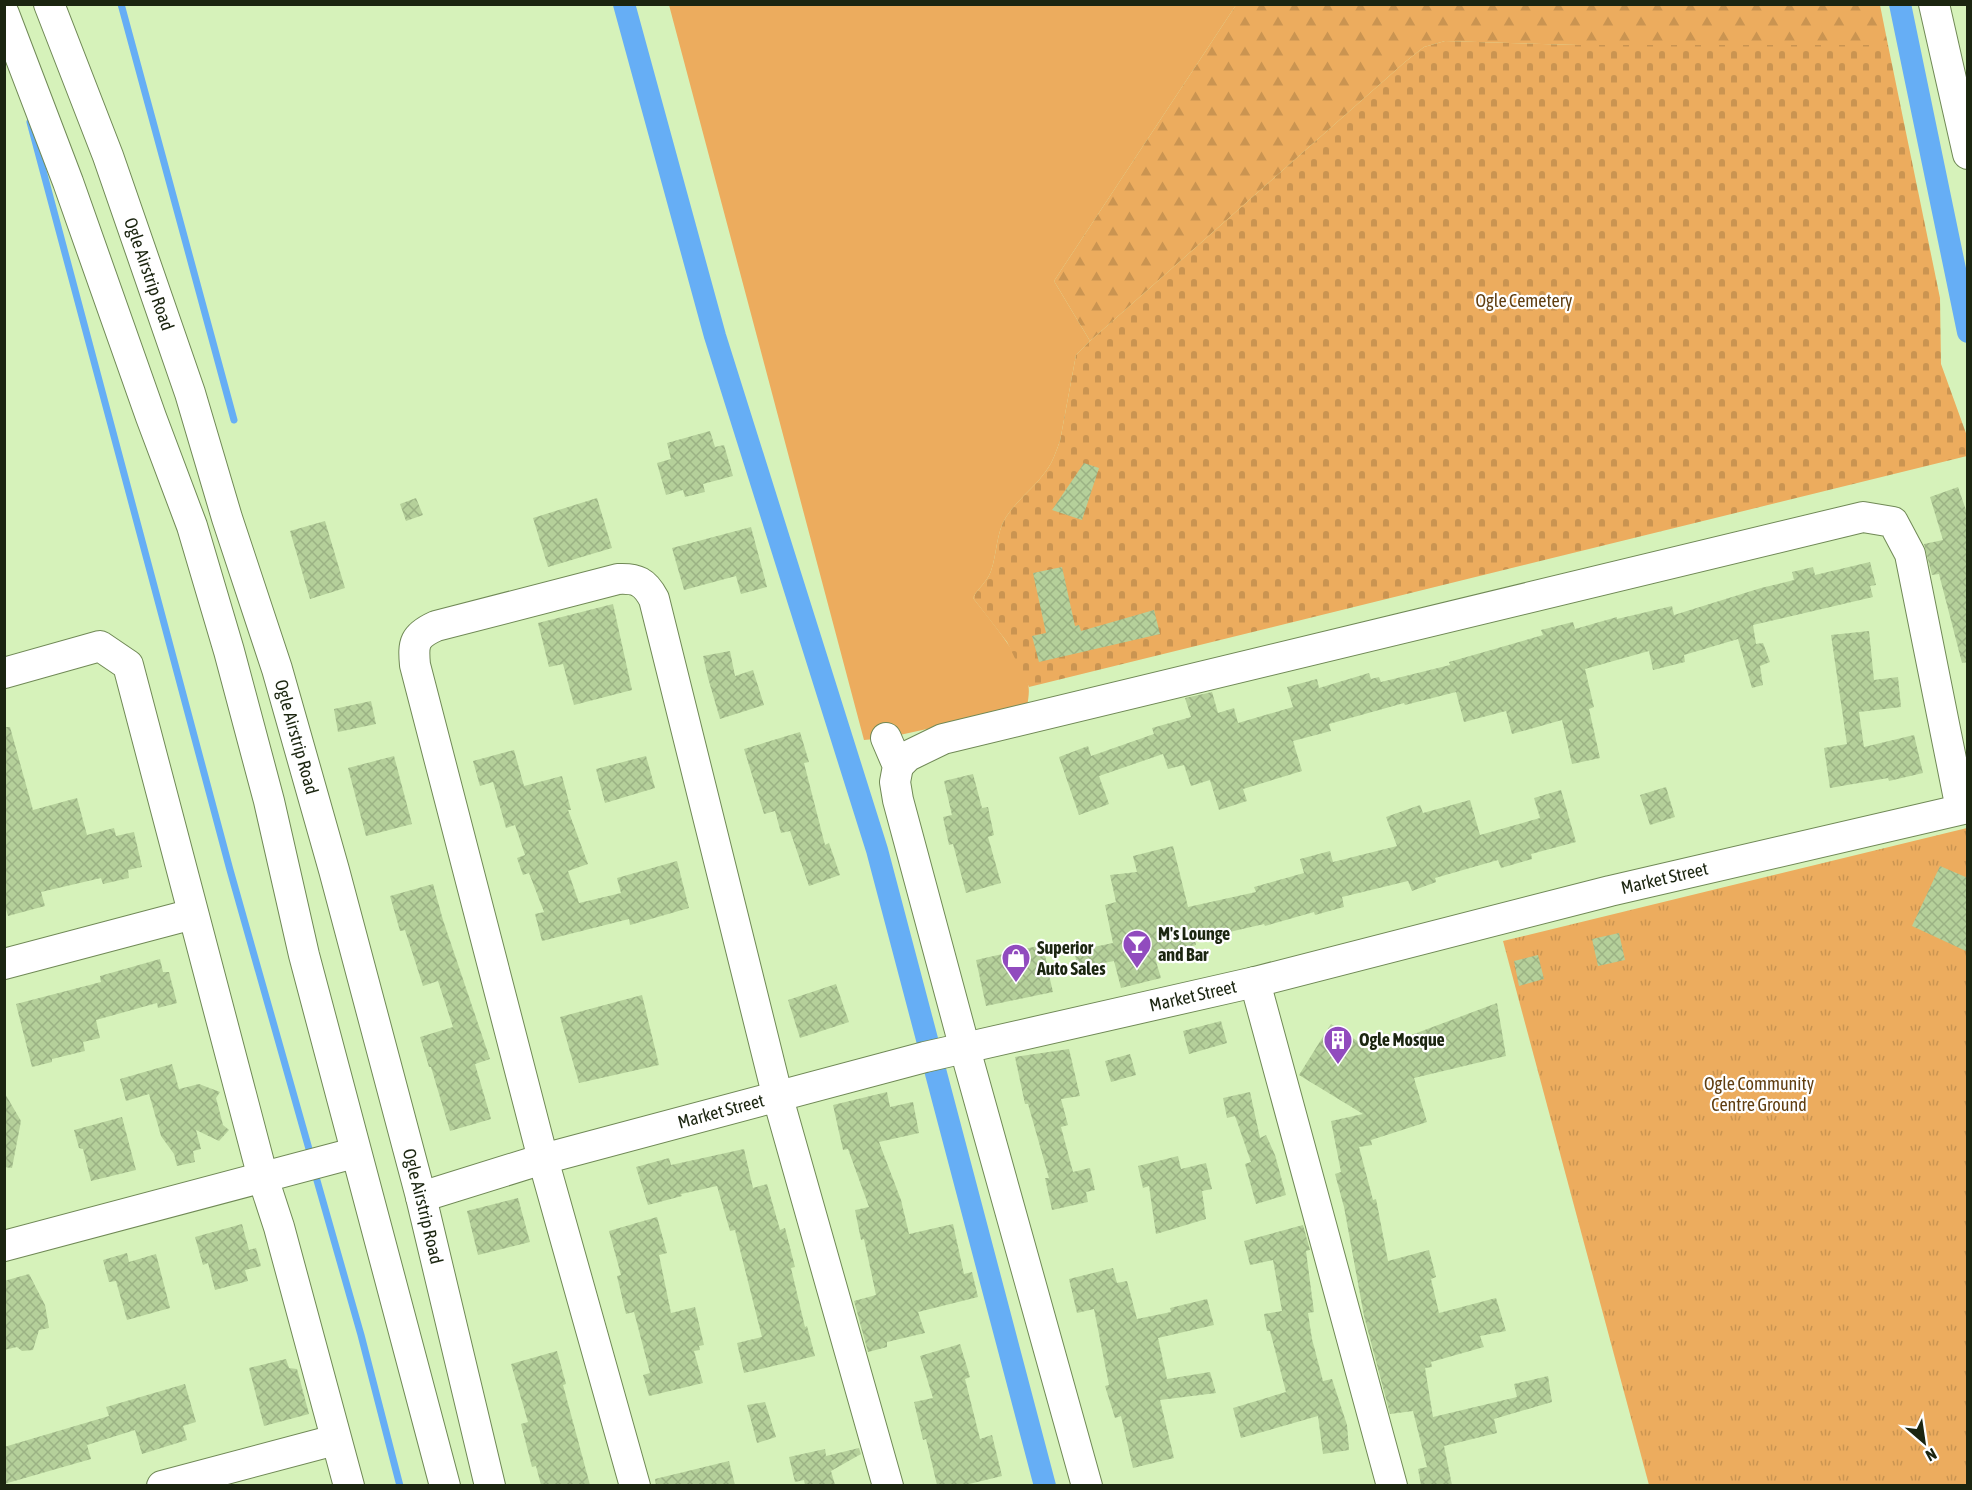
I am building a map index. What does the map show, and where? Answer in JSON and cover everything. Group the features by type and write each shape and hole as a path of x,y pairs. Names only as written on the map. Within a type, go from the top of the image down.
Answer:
{"street":[{"name":"Ogle Airstrip Road","path":"49,4 108,156 190,393 227,518 277,669 334,870 421,1197 490,1485"},
{"path":"1935,4 1968,154"},
{"path":"4,14 68,182 192,526 229,651 269,801 349,1156 444,1485"},
{"path":"898,766 908,756 943,739 1863,517 1893,522 1910,554 1964,808"},
{"path":"635,1485 543,1159 415,665 416,640 424,632 436,626 618,579 631,578 641,581 654,599 778,1098 888,1485"},
{"path":"4,673 100,646 128,665 263,1178 279,1227 349,1485"},
{"path":"886,738 898,766 895,782 898,800 948,1053 1087,1485"},
{"name":"Market Street","path":"421,1197 543,1159 948,1053 1255,982 1610,891 1964,808"},
{"path":"4,964 193,914"},
{"path":"1255,982 1392,1485"},
{"path":"4,1246 349,1156"},
{"path":"162,1485 335,1440"}],"green space":[{"path":"669,5 1236,5 1054,281 1090,341 1076,355 1060,441 1052,460 1042,477 1006,517 1000,530 991,571 973,598 1005,639 1025,673 1029,687 1027,707 886,738 864,740"},
{"path":"1236,5 1880,5 1888,45 1578,45 1445,41 1424,47 1090,341 1054,281"},
{"name":"Ogle Cemetery","path":"1445,41 1578,45 1888,45 1940,298 1941,364 1967,436 1967,456 1029,687 1007,642 973,598 991,571 1000,530 1006,517 1042,477 1054,456 1060,441 1076,355 1405,62 1424,47"},
{"name":"Ogle Community Centre Ground","path":"1967,828 1967,1485 1649,1485 1503,941"}],"building":[{"path":"710,431 715,447 724,445 733,476 703,484 705,492 685,497 683,490 666,495 657,463 671,459 667,443"},
{"path":"1084,463 1099,468 1082,520 1052,510"},
{"path":"1958,487 1968,516 1968,662 1962,663 1939,574 1932,575 1924,544 1943,540 1930,497"},
{"path":"416,498 423,515 406,521 400,504"},
{"path":"597,498 612,548 548,567 533,518"},
{"path":"325,521 345,588 310,599 290,531"},
{"path":"751,527 767,587 741,594 736,576 684,590 672,548"},
{"path":"1870,562 1876,585 1870,586 1873,597 1753,625 1756,644 1763,643 1770,662 1760,666 1763,685 1752,688 1738,639 1684,655 1685,662 1653,670 1649,651 1585,669 1594,707 1589,709 1600,758 1572,764 1562,720 1512,734 1506,711 1464,722 1456,692 1405,705 1404,703 1329,724 1331,731 1293,741 1302,771 1243,789 1247,801 1219,810 1210,780 1191,786 1184,765 1168,769 1163,754 1099,776 1109,804 1079,815 1059,757 1088,746 1091,756 1154,734 1152,728 1191,717 1185,698 1212,692 1218,713 1234,708 1238,723 1293,707 1287,687 1317,679 1319,688 1369,673 1371,679 1379,677 1381,682 1450,665 1449,662 1543,635 1541,630 1573,622 1575,629 1617,617 1617,619 1672,606 1674,615 1794,580 1792,572 1813,567 1815,575"},
{"path":"1062,567 1075,626 1079,625 1081,631 1154,610 1160,634 1039,662 1032,636 1046,633 1033,573"},
{"path":"613,604 632,690 574,705 563,664 549,667 538,623"},
{"path":"1869,631 1874,680 1898,677 1901,707 1859,712 1864,747 1914,735 1923,773 1889,781 1888,778 1830,788 1824,748 1847,744 1831,635"},
{"path":"730,651 735,676 753,670 764,705 720,719 703,656"},
{"path":"371,701 376,724 338,732 334,709"},
{"path":"4,727 10,727 33,810 77,798 87,835 114,828 116,836 134,832 142,867 128,870 129,878 103,884 101,878 41,892 45,906 8,916 4,902"},
{"path":"800,732 809,762 804,763 825,845 829,843 840,875 809,886 790,831 781,833 775,811 764,814 744,749"},
{"path":"514,750 524,786 562,776 571,810 568,810 588,864 568,871 579,903 621,893 617,878 677,861 689,908 630,925 629,919 542,941 535,914 544,912 529,873 523,875 517,858 525,855 515,825 506,828 493,782 480,786 473,761"},
{"path":"394,756 412,824 366,836 348,768"},
{"path":"646,756 655,788 605,803 596,769"},
{"path":"973,774 982,808 988,807 994,835 988,837 1001,883 966,893 953,844 949,845 943,817 952,815 944,781"},
{"path":"1666,787 1675,817 1650,825 1640,795"},
{"path":"1561,790 1576,842 1531,854 1532,859 1501,868 1498,860 1435,878 1436,882 1412,891 1408,881 1342,897 1344,907 1195,940 1196,945 1155,958 1161,978 1121,988 1114,961 1078,968 1074,951 1113,943 1105,905 1116,902 1110,875 1137,872 1133,856 1173,846 1188,907 1256,892 1254,887 1304,873 1300,859 1330,851 1333,862 1397,846 1386,817 1420,805 1423,813 1470,800 1480,835 1540,818 1534,798"},
{"path":"1940,866 1968,878 1968,952 1912,926"},
{"path":"433,884 490,1059 475,1064 491,1119 450,1131 420,1037 453,1027 438,981 423,986 405,930 400,931 390,896"},
{"path":"1619,933 1625,960 1598,966 1592,939"},
{"name":"Superior Auto Sales","path":"1042,945 1053,992 986,1006 976,960"},
{"path":"1538,955 1544,979 1519,986 1514,961"},
{"path":"160,959 163,972 169,972 177,1003 158,1008 157,1003 96,1020 100,1038 83,1042 85,1051 52,1059 52,1062 32,1067 16,1004 101,982 100,976"},
{"path":"836,984 849,1022 800,1038 788,1000"},
{"path":"642,995 659,1065 579,1083 560,1017"},
{"path":"1497,1003 1506,1056 1414,1078 1427,1122 1371,1140 1372,1145 1359,1147 1373,1200 1376,1199 1388,1261 1429,1250 1436,1277 1431,1279 1439,1313 1496,1298 1506,1331 1480,1336 1484,1347 1431,1362 1432,1367 1425,1368 1433,1417 1517,1397 1514,1384 1548,1376 1552,1402 1494,1419 1497,1433 1444,1446 1452,1485 1421,1485 1418,1469 1427,1467 1413,1411 1390,1414 1364,1316 1344,1207 1335,1174 1341,1172 1331,1121 1363,1114 1299,1075 1331,1024 1371,1050"},
{"path":"1221,1021 1227,1043 1189,1054 1183,1031"},
{"path":"1069,1049 1080,1096 1061,1099 1068,1125 1061,1127 1073,1172 1090,1168 1095,1190 1086,1192 1088,1202 1052,1210 1045,1178 1049,1178 1028,1104 1025,1104 1015,1057"},
{"path":"1130,1054 1136,1075 1111,1082 1105,1061"},
{"path":"172,1064 179,1089 199,1084 220,1092 216,1098 223,1125 229,1130 219,1141 196,1130 201,1149 193,1151 195,1162 177,1166 174,1154 161,1136 149,1094 126,1101 120,1079"},
{"path":"4,1092 21,1121 12,1168 4,1167"},
{"path":"887,1092 890,1107 913,1102 919,1133 879,1142 901,1200 909,1234 953,1224 964,1274 972,1272 978,1297 918,1312 925,1333 887,1342 887,1347 868,1352 854,1301 876,1295 855,1210 869,1207 848,1149 843,1150 833,1105"},
{"path":"1250,1092 1260,1138 1266,1135 1275,1155 1286,1195 1256,1204 1245,1164 1251,1162 1235,1116 1227,1118 1223,1098"},
{"path":"122,1117 136,1170 91,1181 83,1149 79,1148 74,1130"},
{"path":"744,1149 753,1188 767,1184 780,1230 785,1228 795,1267 791,1268 805,1327 807,1326 815,1356 744,1373 737,1343 762,1337 735,1230 730,1231 717,1186 681,1194 682,1196 648,1205 636,1167 669,1158 671,1165"},
{"path":"1178,1156 1181,1169 1206,1163 1212,1189 1202,1191 1206,1219 1156,1234 1149,1186 1143,1188 1138,1166"},
{"path":"518,1198 530,1242 478,1255 467,1211"},
{"path":"657,1217 667,1253 659,1255 671,1313 695,1307 704,1345 699,1346 700,1350 694,1351 703,1383 649,1396 643,1375 650,1373 634,1312 626,1314 617,1276 621,1275 609,1231"},
{"path":"242,1224 249,1250 256,1248 261,1266 245,1270 248,1281 215,1290 208,1263 203,1265 195,1237"},
{"path":"1303,1225 1310,1250 1306,1251 1314,1312 1308,1313 1312,1339 1323,1381 1332,1379 1347,1425 1349,1450 1323,1454 1318,1416 1241,1438 1233,1408 1286,1392 1264,1314 1282,1311 1273,1260 1250,1265 1244,1241"},
{"path":"127,1253 129,1262 156,1254 170,1308 127,1320 116,1281 109,1282 103,1260"},
{"path":"1113,1268 1117,1283 1127,1281 1137,1319 1171,1312 1170,1308 1207,1299 1214,1325 1158,1338 1167,1379 1210,1372 1216,1393 1160,1400 1174,1458 1133,1468 1121,1416 1115,1418 1105,1386 1109,1385 1094,1309 1077,1313 1069,1279"},
{"path":"29,1274 45,1305 49,1328 39,1330 33,1350 22,1351 17,1347 4,1350 4,1281"},
{"path":"960,1344 970,1377 965,1379 980,1439 992,1435 1002,1476 965,1485 937,1485 914,1402 933,1398 920,1356"},
{"path":"557,1351 566,1384 563,1385 590,1485 541,1485 536,1466 532,1467 521,1424 528,1422 511,1364"},
{"path":"286,1359 289,1368 297,1369 309,1414 264,1426 249,1368"},
{"path":"185,1384 196,1422 183,1426 187,1440 142,1454 135,1430 87,1445 91,1459 4,1484 4,1447 109,1416 106,1407"},
{"path":"765,1402 776,1437 757,1443 747,1405"},
{"path":"859,1448 861,1454 831,1471 835,1485 805,1485 804,1480 795,1482 789,1457 825,1449 826,1456"},
{"path":"729,1461 735,1485 656,1485 655,1479"}],"waterway":[{"path":"121,4 234,420"},
{"path":"624,4 715,336 877,850 1045,1486"},
{"path":"1900,4 1968,332"},
{"path":"30,122 230,870 311,1156"},
{"path":"314,1170 361,1335 400,1486"}],"place":[{"name":"M's Lounge and Bar","path":"1137,970"},
{"name":"Superior Auto Sales","path":"1016,984"},
{"name":"Ogle Mosque","path":"1338,1066"}]}
